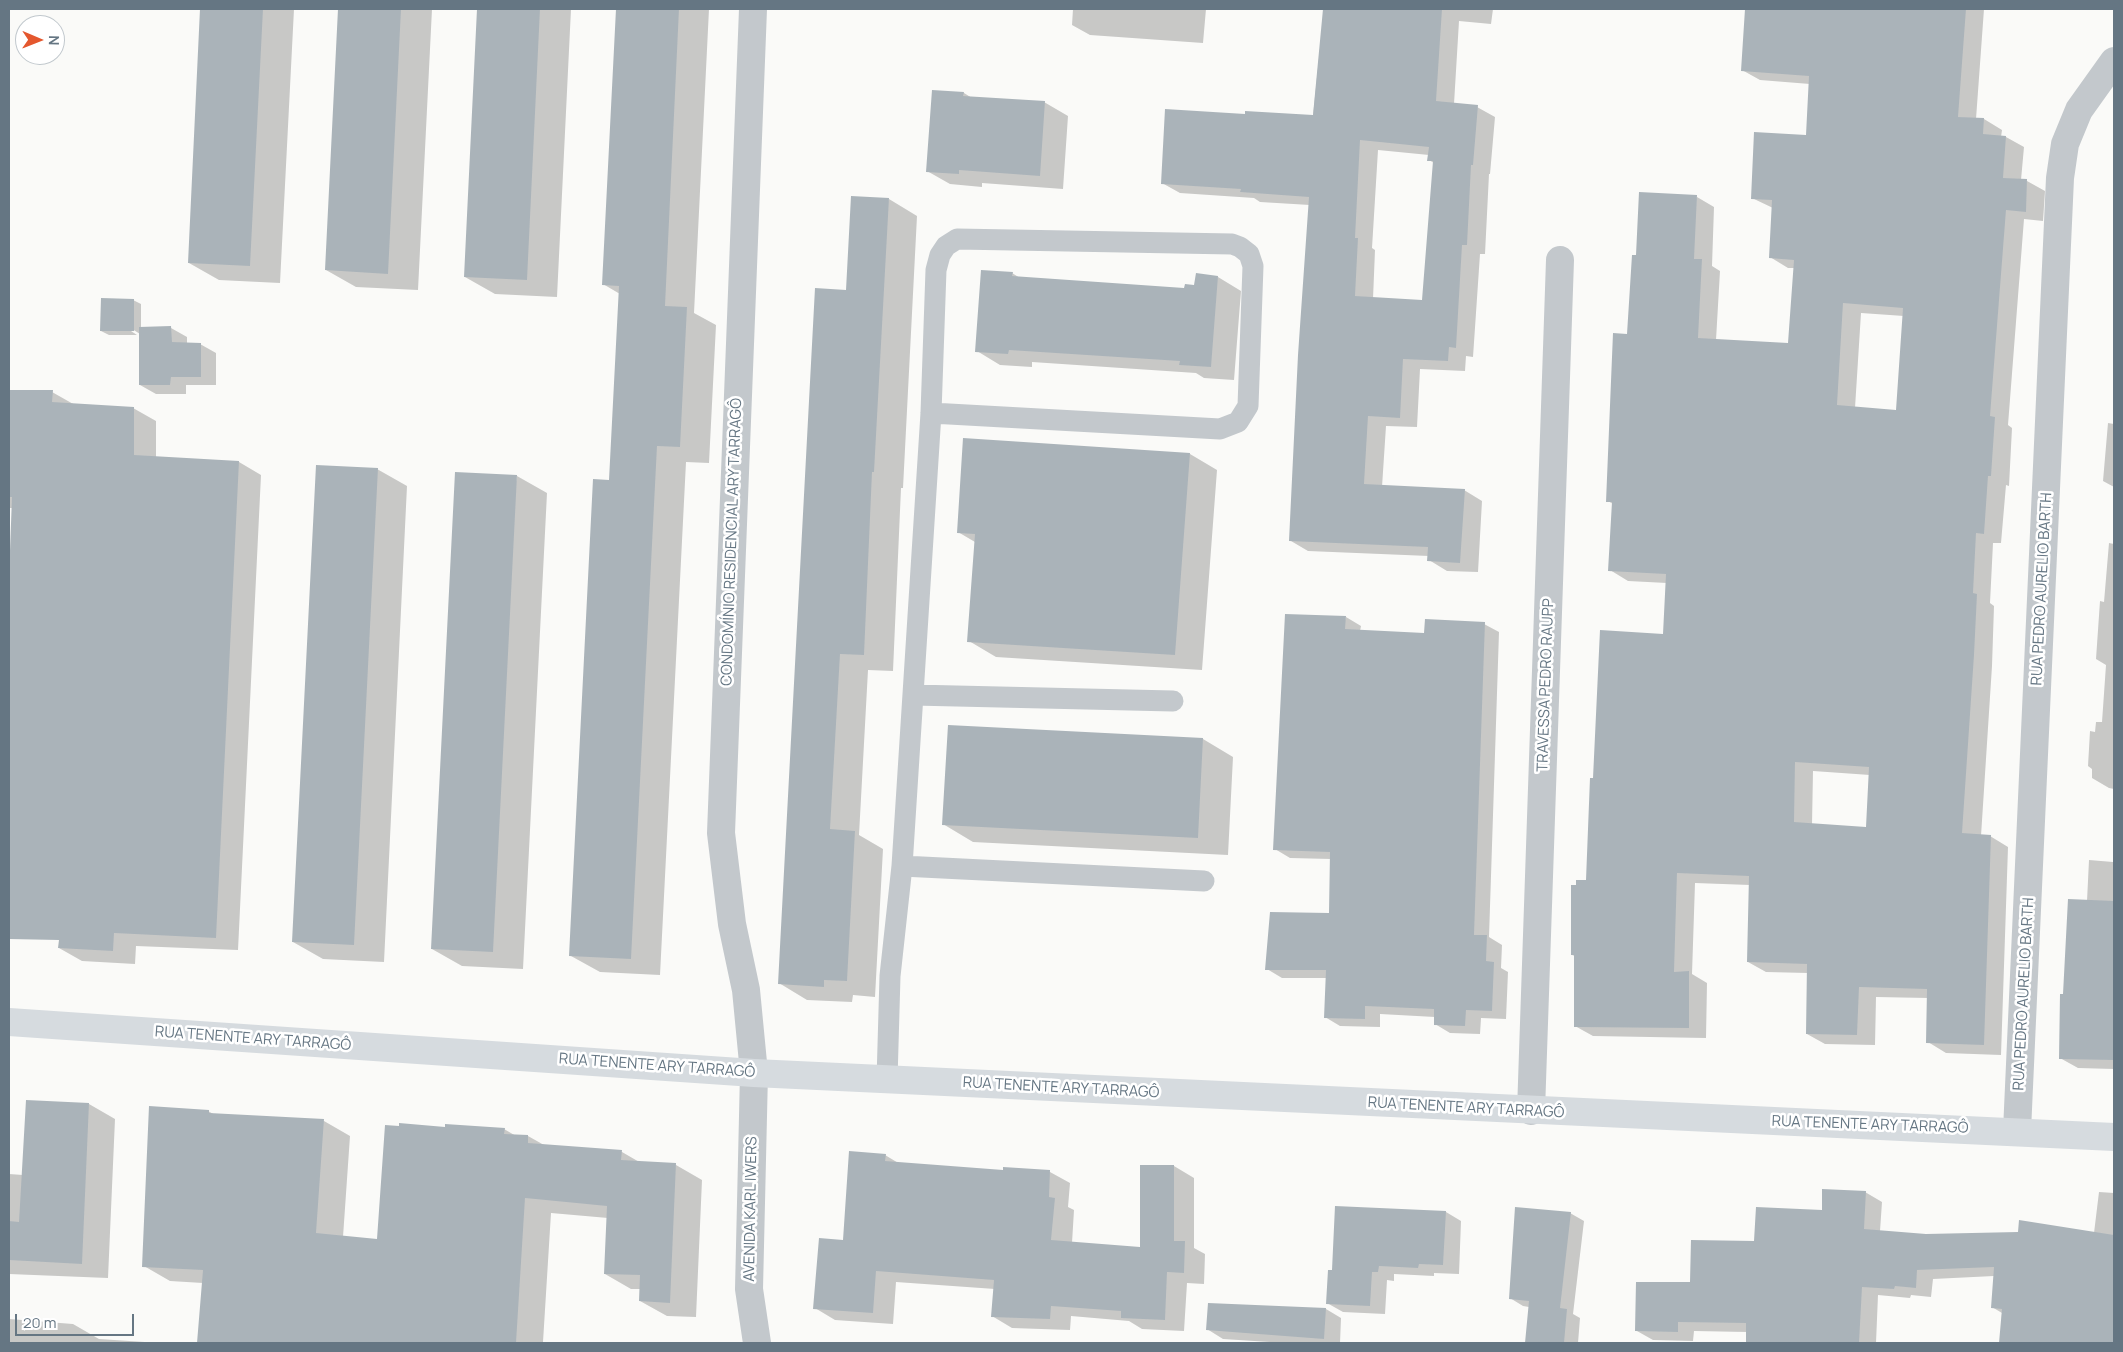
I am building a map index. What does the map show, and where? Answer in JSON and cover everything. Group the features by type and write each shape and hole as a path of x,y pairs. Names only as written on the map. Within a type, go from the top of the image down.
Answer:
{"main road":[{"name":"RUA TENENTE ARY TARRAGÔ","path":"9,1022 754,1073 2114,1137"}],"street":[{"name":"CONDOMÍNIO RESIDENCIAL ARY TARRAGÔ","path":"753,9 721,833 732,924 746,990 754,1073"},
{"name":"RUA PEDRO AURELIO BARTH","path":"2017,1131 2060,178 2065,144 2080,110 2114,61"},
{"name":"TRAVESSA PEDRO RAUPP","path":"1531,1111 1560,260"},
{"name":"AVENIDA KARL IWERS","path":"754,1073 749,1289 757,1343"}],"lane":[{"path":"888,1080 890,976 902,866 932,412 936,270 940,255 946,246 957,239 1232,244 1249,254 1253,266 1248,406 1238,422 1220,428 932,412"},
{"path":"913,695 1173,701"},
{"path":"902,866 1204,881"}],"building":[{"path":"200,9 263,9 250,266 188,263"},
{"path":"338,9 401,9 388,274 325,270"},
{"path":"477,9 540,9 527,280 464,277"},
{"path":"616,9 679,9 665,306 687,307 680,447 657,446 631,959 569,956 593,479 609,480 619,286 602,285"},
{"path":"1323,9 1442,9 1436,101 1478,105 1473,165 1471,165 1467,245 1462,245 1456,348 1449,347 1448,361 1403,359 1400,418 1368,416 1364,484 1465,489 1460,563 1427,561 1428,547 1289,541 1298,355 1309,197 1240,192 1241,189 1161,184 1165,109 1245,114 1245,111 1313,115","holes":["1360,140 1429,147 1427,161 1433,161 1422,300 1355,296 1358,238 1355,238"]},
{"path":"1745,9 1966,9 1958,117 1984,118 1983,134 2006,136 2003,178 2027,179 2026,212 2006,210 1990,416 1995,417 1991,476 1988,476 1984,534 1976,533 1973,593 1977,594 1962,833 1991,835 1984,1045 1926,1043 1927,989 1859,987 1857,1035 1806,1034 1807,964 1747,962 1749,876 1677,873 1674,972 1689,971 1689,1028 1574,1027 1574,955 1571,955 1571,885 1576,885 1576,880 1586,880 1590,778 1593,778 1600,630 1663,634 1666,574 1608,571 1612,502 1606,502 1613,333 1627,334 1632,255 1636,255 1639,192 1697,195 1694,259 1702,259 1698,338 1788,343 1794,260 1769,258 1772,200 1751,199 1754,132 1806,135 1809,76 1741,71","holes":["1843,303 1903,308 1896,410 1837,405","1795,762 1869,767 1866,827 1794,822"]},
{"path":"932,90 964,92 963,96 1045,101 1040,176 959,170 959,174 926,172"},
{"path":"851,196 889,198 874,472 872,472 864,655 840,654 830,829 855,831 847,981 824,980 824,987 778,984 815,288 846,290"},
{"path":"981,270 1013,272 1012,276 1184,288 1185,284 1194,285 1196,273 1218,276 1211,367 1179,365 1180,361 1009,350 1008,354 975,352"},
{"path":"101,298 134,299 134,331 100,331"},
{"path":"171,326 172,342 201,343 201,377 171,377 170,385 139,385 139,327"},
{"path":"9,390 53,390 52,402 134,407 134,455 239,461 216,938 114,933 113,951 58,948 59,940 9,939 9,577 12,497 9,497"},
{"path":"963,438 1190,453 1175,655 967,642 975,534 957,533"},
{"path":"316,465 378,468 354,945 292,942"},
{"path":"455,472 517,475 493,952 431,949"},
{"path":"1285,614 1346,616 1345,629 1424,633 1425,619 1485,622 1474,935 1487,935 1486,961 1494,962 1492,1011 1466,1010 1465,1026 1434,1025 1434,1009 1365,1006 1365,1019 1324,1018 1326,970 1265,970 1270,912 1329,913 1330,852 1273,850"},
{"path":"948,725 1203,738 1198,838 942,825"},
{"path":"2068,899 2114,901 2114,1060 2059,1059 2060,994 2063,994"},
{"path":"26,1100 89,1103 82,1264 9,1260 9,1221 19,1222"},
{"path":"149,1106 209,1110 209,1113 324,1119 316,1233 377,1239 385,1125 399,1126 399,1123 445,1127 445,1124 505,1128 504,1134 528,1135 528,1143 622,1150 621,1160 676,1163 670,1303 639,1301 640,1275 604,1274 607,1206 525,1198 516,1343 197,1343 203,1270 142,1267"},
{"path":"849,1151 886,1154 885,1161 1003,1170 1003,1167 1050,1170 1049,1197 1055,1198 1051,1240 1140,1247 1140,1165 1174,1165 1174,1241 1185,1241 1184,1273 1167,1272 1165,1320 1121,1318 1121,1311 1051,1306 1050,1319 991,1317 994,1280 876,1271 873,1313 813,1309 819,1238 843,1240"},
{"path":"1822,1189 1866,1191 1864,1229 1926,1234 2018,1232 2019,1220 2114,1235 2114,1343 1999,1343 2002,1309 1991,1308 1994,1267 1917,1270 1916,1288 1895,1286 1894,1289 1862,1287 1859,1343 1746,1343 1746,1323 1678,1322 1678,1332 1635,1331 1636,1282 1690,1282 1691,1240 1754,1241 1756,1207 1822,1210"},
{"path":"1335,1206 1446,1211 1443,1265 1419,1264 1418,1268 1379,1266 1378,1272 1372,1272 1370,1306 1326,1304 1328,1270 1332,1270"},
{"path":"1515,1207 1571,1212 1560,1308 1567,1309 1564,1343 1525,1343 1529,1301 1509,1299"},
{"path":"1208,1303 1326,1308 1324,1339 1206,1330"}]}
